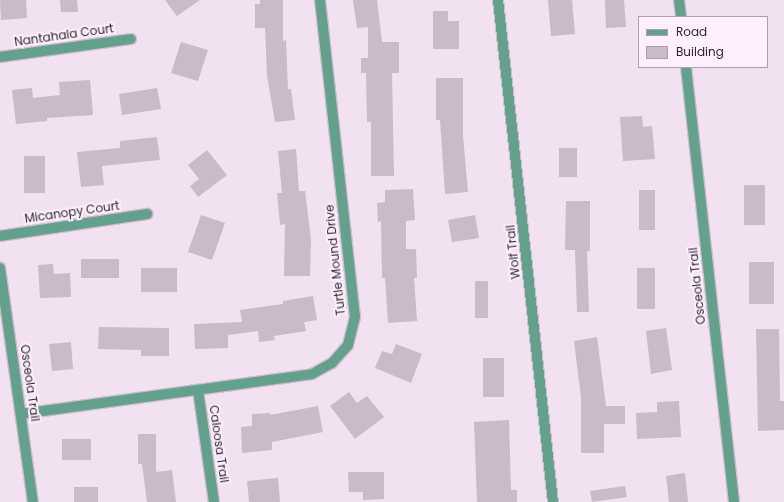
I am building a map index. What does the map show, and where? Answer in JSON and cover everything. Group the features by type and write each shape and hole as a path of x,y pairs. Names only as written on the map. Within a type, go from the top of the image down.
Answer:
{"street":[{"name":"Turtle Mound Drive","path":"21,414 312,374 332,363 348,345 355,317 320,0"},
{"name":"Wolf Trail","path":"498,0 553,502"},
{"path":"679,0 681,16"},
{"name":"Nantahala Court","path":"0,57 130,39"},
{"name":"Osceola Trail","path":"686,68 734,502"},
{"name":"Micanopy Court","path":"0,236 147,214"},
{"name":"Osceola Trail","path":"0,268 33,502"},
{"name":"Caloosa Trail","path":"198,390 214,502"}],"building":[{"path":"0,0 26,0 27,18 1,20"},
{"path":"60,0 77,0 78,12 61,12"},
{"path":"165,0 200,0 177,16"},
{"path":"260,0 283,0 283,41 286,40 288,89 291,89 295,120 275,122 267,76 265,28 255,28 255,4 260,4"},
{"path":"353,0 377,0 382,42 399,42 399,73 392,73 394,176 371,176 371,122 367,122 366,73 361,73 361,58 368,58 368,27 357,28"},
{"path":"548,0 572,0 575,34 551,36"},
{"path":"605,0 624,0 626,27 606,28"},
{"path":"433,11 448,11 448,21 459,21 459,49 433,49"},
{"path":"181,42 208,50 198,81 171,73"},
{"path":"436,78 463,78 463,136 468,192 445,194 440,120 436,120"},
{"path":"90,80 93,115 47,118 47,121 16,124 12,90 32,88 33,98 60,95 59,82"},
{"path":"157,88 161,109 122,115 119,94"},
{"path":"642,116 643,127 652,126 655,159 623,161 620,117"},
{"path":"157,137 160,160 102,166 104,185 81,187 77,152 120,148 120,141"},
{"path":"559,148 577,148 577,177 559,177"},
{"path":"296,149 299,191 305,191 311,239 310,276 284,276 285,224 280,225 277,193 282,193 278,151"},
{"path":"207,150 227,175 198,197 190,186 199,179 188,165"},
{"path":"24,156 45,156 45,193 24,193"},
{"path":"744,185 765,185 765,225 744,225"},
{"path":"413,189 415,220 406,221 406,249 416,249 417,278 414,278 417,321 388,323 385,278 382,278 381,221 378,222 377,203 385,202 385,190"},
{"path":"639,190 655,190 655,230 639,230"},
{"path":"566,201 590,201 590,251 587,251 589,312 577,312 575,250 565,250"},
{"path":"201,215 225,223 212,260 188,252"},
{"path":"475,215 479,238 452,242 448,220"},
{"path":"81,259 119,259 119,278 81,278"},
{"path":"749,262 774,262 774,304 749,304"},
{"path":"53,264 54,274 70,273 71,297 40,298 38,265"},
{"path":"141,268 177,268 177,292 141,292"},
{"path":"637,268 655,268 655,309 637,309"},
{"path":"475,281 488,281 488,318 475,318"},
{"path":"313,296 317,320 304,322 306,331 274,336 275,340 259,342 258,331 228,335 228,348 195,349 194,324 242,322 240,310 283,304 283,301"},
{"path":"99,327 169,328 169,356 141,356 141,350 98,349"},
{"path":"666,328 672,370 651,374 646,331"},
{"path":"756,329 779,329 780,401 784,401 784,430 758,431"},
{"path":"597,337 606,406 625,406 625,424 604,424 604,453 581,453 581,398 574,341"},
{"path":"71,342 73,369 52,371 49,344"},
{"path":"396,344 422,354 411,383 375,368 382,351 392,354"},
{"path":"483,358 504,358 504,397 483,397"},
{"path":"349,392 357,403 367,396 384,417 355,439 330,406"},
{"path":"679,401 681,437 637,439 636,413 657,412 657,402"},
{"path":"318,406 323,432 272,442 272,450 242,453 241,427 252,426 252,414 270,413 270,415"},
{"path":"509,420 511,490 517,490 517,502 477,502 474,422"},
{"path":"138,434 156,434 156,472 172,470 176,502 147,502 142,464 138,464"},
{"path":"62,439 91,439 91,460 62,460"},
{"path":"348,472 384,472 384,499 363,500 363,492 349,492"},
{"path":"685,473 688,502 669,502 666,476"},
{"path":"278,478 280,502 249,502 247,481"},
{"path":"625,486 627,497 592,502 590,491"},
{"path":"74,487 98,487 98,502 74,502"}]}
